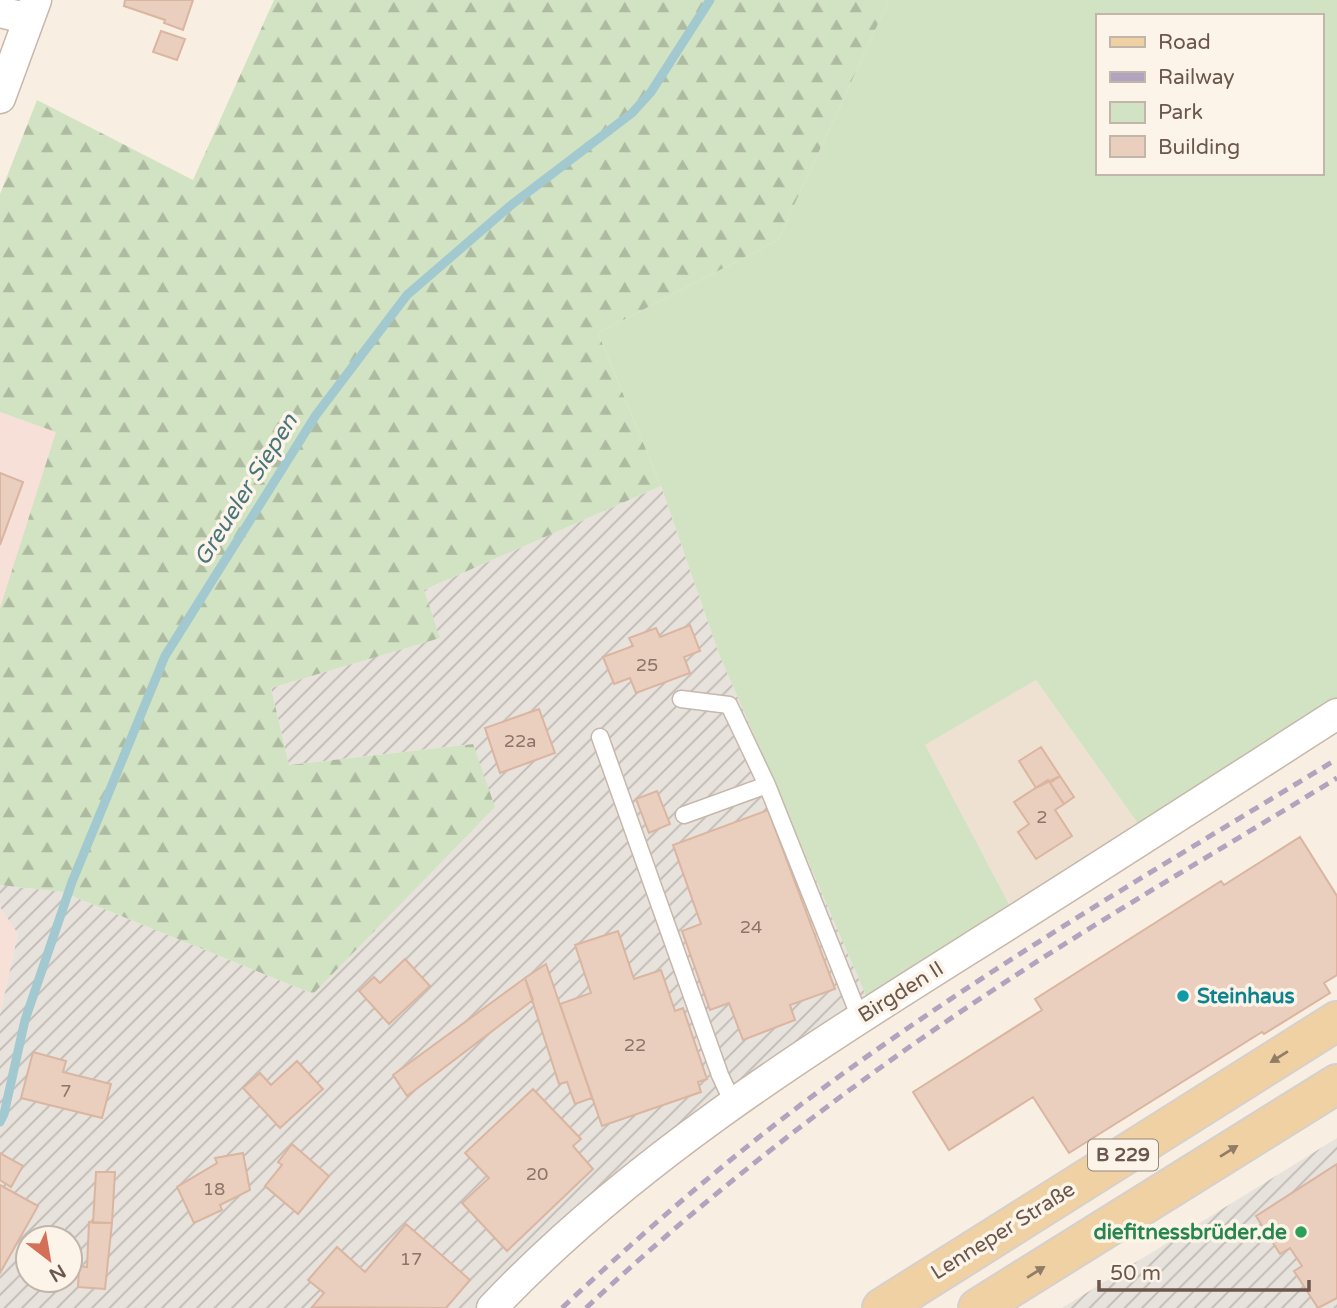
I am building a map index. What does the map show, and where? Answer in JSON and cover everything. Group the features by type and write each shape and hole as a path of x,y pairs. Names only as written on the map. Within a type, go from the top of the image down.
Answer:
{"main road":[{"name":"Lenneper Straße","path":"904,1302 1337,1021"},
{"name":"B 229","path":"978,1308 1337,1084"}],"street":[{"path":"0,12 32,9 0,98"},
{"name":"Birgden II","path":"492,1308 532,1268 588,1219 733,1103 860,1018 1337,714"}],"lane":[{"path":"681,699 729,705 767,785 860,1018"},
{"path":"600,737 733,1103"},
{"path":"684,814 767,785"}],"shaded area":[{"path":"0,412 57,431 0,608"},
{"path":"661,486 719,654 867,998 720,1095 609,1182 479,1308 0,1308 0,1015 18,934 0,907 0,885 62,892 313,994 473,744 289,765 271,688 439,638 424,590"},
{"path":"1036,680 1141,828 1011,908 924,745"},
{"path":"0,907 18,934 0,1015"},
{"path":"1337,1138 1337,1308 1062,1308"}],"green space":[{"path":"274,0 889,0 778,240 598,333 661,486 424,590 440,638 271,688 289,765 473,744 495,807 313,994 62,892 0,885 0,608 56,432 0,412 0,194 37,100 193,180"},
{"path":"889,0 1337,0 1337,707 1141,828 1036,680 925,745 1011,908 867,998 719,654 661,486 598,333 778,240"}],"building":[{"path":"125,0 193,0 183,30 164,23 165,20 124,6"},
{"path":"161,31 185,39 177,60 153,52"},
{"path":"0,473 23,482 0,545"},
{"path":"690,625 700,651 684,657 690,673 636,693 630,678 614,684 603,657 633,646 629,638 656,628 660,637"},
{"path":"539,709 555,753 500,773 485,728"},
{"path":"1041,747 1060,776 1036,788 1019,761"},
{"path":"1060,776 1074,797 1064,804 1050,783"},
{"path":"1048,780 1064,804 1055,810 1072,836 1036,859 1018,832 1029,824 1014,802"},
{"path":"657,791 670,824 649,833 636,799"},
{"path":"768,810 835,989 790,1005 795,1020 743,1040 729,1003 710,1010 682,931 701,924 673,845"},
{"name":"Steinhaus","path":"1300,837 1337,896 1337,975 1324,983 1330,993 1264,1034 1262,1032 1069,1153 1033,1097 949,1150 913,1092 1042,1010 1035,999 1221,881 1224,885"},
{"path":"618,931 634,979 661,970 675,1011 683,1008 707,1079 698,1082 701,1092 602,1126 560,1004 591,993 575,945"},
{"path":"405,959 430,986 389,1024 359,991 374,977 380,983"},
{"path":"546,964 592,1098 575,1104 567,1082 559,1084 525,978"},
{"path":"525,978 533,1000 407,1096 393,1075"},
{"path":"33,1052 66,1061 63,1072 111,1084 102,1118 21,1098"},
{"path":"297,1061 323,1089 280,1128 243,1088 260,1073 271,1085"},
{"path":"533,1089 581,1139 573,1146 593,1169 507,1251 462,1203 489,1178 465,1153"},
{"path":"292,1144 329,1176 298,1214 265,1186 282,1165 278,1162"},
{"path":"0,1153 23,1166 11,1187 0,1180"},
{"path":"243,1153 250,1190 220,1205 222,1210 194,1223 177,1187 217,1163 215,1158"},
{"name":"diefitnessbrüder.de","path":"1337,1164 1337,1298 1318,1308 1294,1271 1302,1266 1290,1248 1280,1254 1256,1216"},
{"path":"96,1172 115,1172 112,1223 93,1223"},
{"path":"0,1185 38,1206 28,1224 14,1224 14,1248 0,1273"},
{"path":"89,1222 112,1223 105,1289 84,1287 84,1267 87,1267"},
{"path":"406,1224 470,1280 446,1308 312,1307 324,1293 308,1280 337,1247 365,1272"}],"waterway":[{"name":"Greueler Siepen","path":"0,1122 25,1020 72,882 165,656 316,415 407,295 510,206 632,113 651,92 710,0"}],"railway":[{"path":"562,1308 705,1181 855,1065 973,984 1337,759"},
{"path":"586,1308 745,1170 914,1044 1068,942 1337,778"}],"place":[{"name":"Steinhaus","path":"1183,996"},
{"name":"diefitnessbrüder.de","path":"1301,1232"}]}
